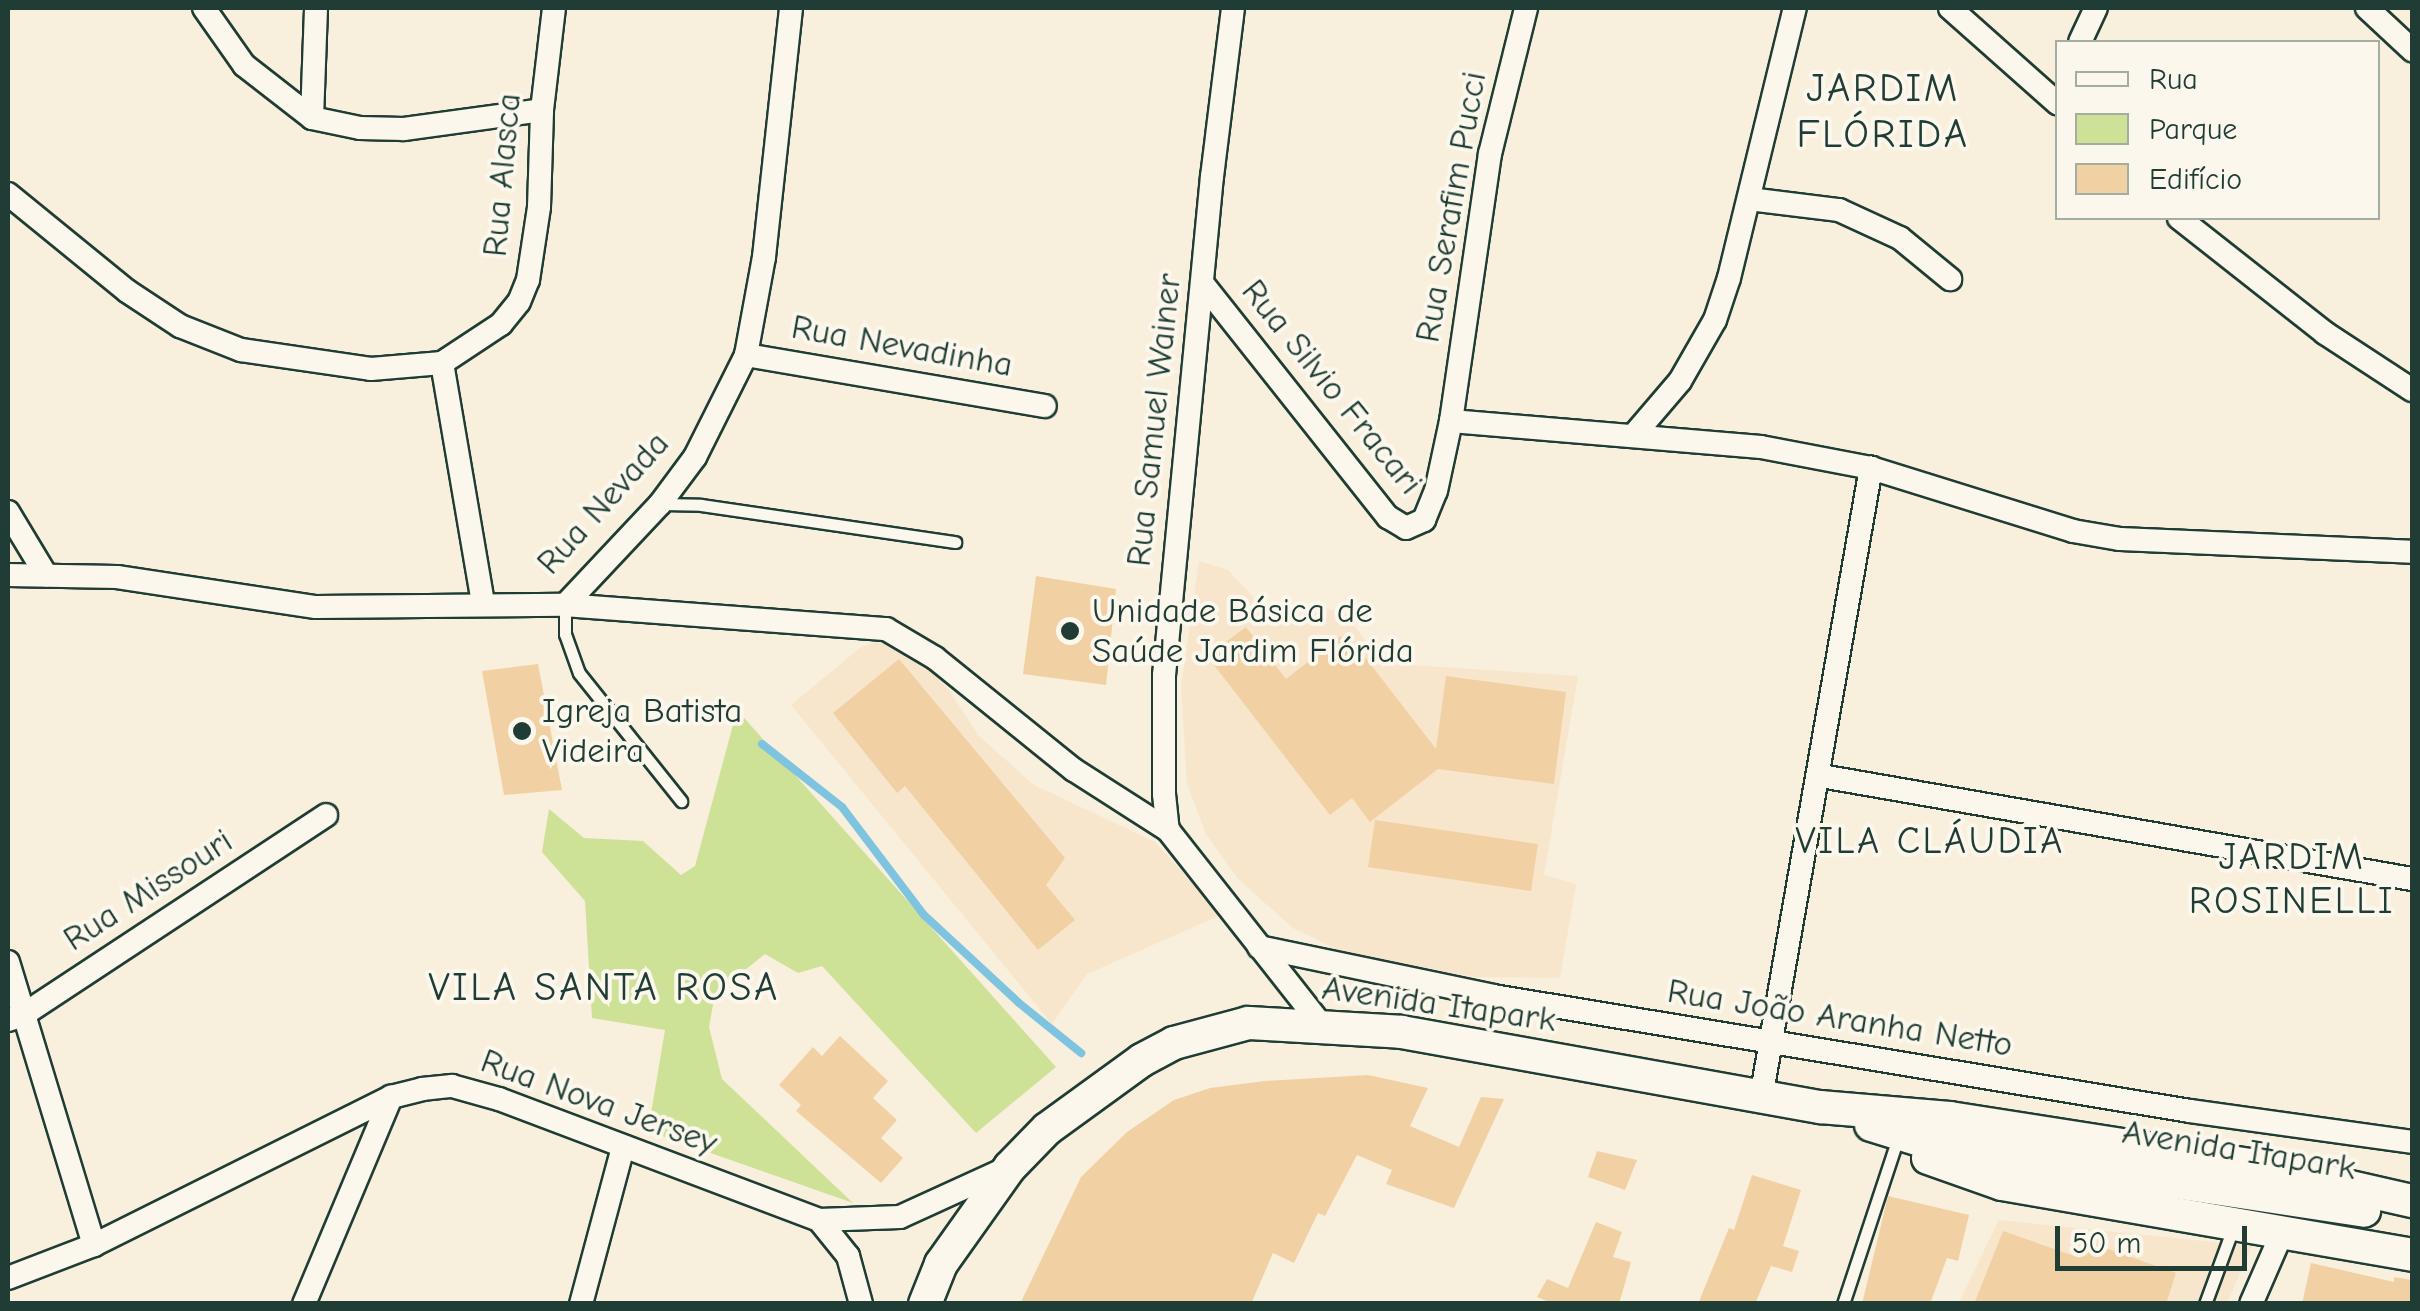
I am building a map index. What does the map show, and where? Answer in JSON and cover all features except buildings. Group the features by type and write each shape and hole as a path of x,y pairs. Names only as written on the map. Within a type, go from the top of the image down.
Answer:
{"main road":[{"name":"Avenida Itapark","path":"925,1304 941,1264 1010,1166 1047,1129 1142,1060 1174,1043 1248,1023 1402,1032 1761,1098 1950,1118 2048,1162 2258,1166 2412,1201"},
{"name":"Avenida Itapark","path":"1820,1107 1944,1147 2412,1219"},
{"path":"1854,1120 1895,1146 2002,1184 2048,1162 2234,1225 2412,1255"}],"street":[{"path":"204,8 244,65 312,118 360,128 404,128 542,110"},
{"path":"312,118 316,8"},
{"name":"Rua Alasca","path":"8,194 127,292 180,326 226,344 300,360 371,369 442,363 483,340 501,324 519,302 528,280 539,208 542,110 554,8"},
{"name":"Rua Nevada","path":"8,574 117,577 316,607 564,605 660,504 695,456 746,356 764,256 790,8"},
{"name":"Rua Samuel Wainer","path":"1168,830 1162,756 1164,675 1234,8"},
{"name":"Rua Serafim Pucci","path":"1451,420 1490,154 1526,8"},
{"path":"1633,436 1680,381 1715,320 1795,8"},
{"path":"1950,8 2055,98"},
{"path":"2081,40 2096,8"},
{"path":"2367,8 2412,50"},
{"path":"1749,199 1839,210 1900,238 1950,279"},
{"path":"2183,220 2325,333 2412,390"},
{"name":"Rua Silvio Fracari","path":"1203,284 1356,478 1398,524 1415,526 1429,511 1451,420"},
{"name":"Rua Nevadinha","path":"746,356 1046,406"},
{"path":"442,363 484,604"},
{"path":"1451,420 1762,447 1871,468 2073,531 2120,539 2412,552"},
{"path":"1761,1098 1871,468"},
{"path":"8,512 46,575"},
{"path":"564,605 886,629 935,658 1074,770 1168,830 1323,1027"},
{"path":"1820,776 2412,879"},
{"name":"Rua Missouri","path":"15,1017 326,815"},
{"name":"Rua João Aranha Netto","path":"1259,947 1493,996 2190,1111 2412,1142"},
{"path":"8,962 15,1017 94,1244"},
{"name":"Rua Nova Jersey","path":"8,1278 94,1244 391,1097 452,1086 499,1099 819,1220 900,1216 1010,1166"},
{"path":"304,1304 391,1097"},
{"path":"582,1304 623,1147"},
{"path":"848,1256 865,1219"},
{"path":"819,1220 848,1256 861,1304"},
{"path":"2251,1304 2282,1233"}],"lane":[{"path":"660,504 702,504 954,542"},
{"path":"564,605 565,634 579,672 681,801"},
{"path":"1842,1304 1895,1146"},
{"path":"2206,1302 2234,1225"}],"shaded area":[{"path":"1199,561 1228,570 1265,610 1296,626 1306,613 1329,609 1346,614 1377,656 1412,665 1578,676 1544,875 1576,884 1560,978 1475,977 1342,952 1293,928 1238,879 1206,834 1187,784 1181,687"},
{"path":"884,640 916,656 948,689 979,736 1034,785 1155,842 1221,915 1087,974 1052,1024 791,705 861,647"},
{"path":"1999,1220 2252,1246 2227,1303 1958,1304"}],"green space":[{"path":"737,710 1056,1067 976,1133 822,966 798,973 765,954 715,994 709,1027 722,1079 853,1203 648,1131 665,1030 592,1018 585,901 542,852 549,809 584,838 643,841 681,875 695,866"}],"waterway":[{"path":"762,744 842,807 924,915 1019,1003 1081,1053"}],"place":[{"name":"Unidade Básica de Saúde Jardim Flórida","path":"1070,631"},
{"name":"Igreja Batista Videira","path":"522,731"}],"district":[{"name":"JARDIM FLÓRIDA","path":"1883,111"},
{"name":"VILA CLÁUDIA","path":"1930,842"},
{"name":"JARDIM ROSINELLI","path":"2292,880"},
{"name":"VILA SANTA ROSA","path":"604,987"}]}
